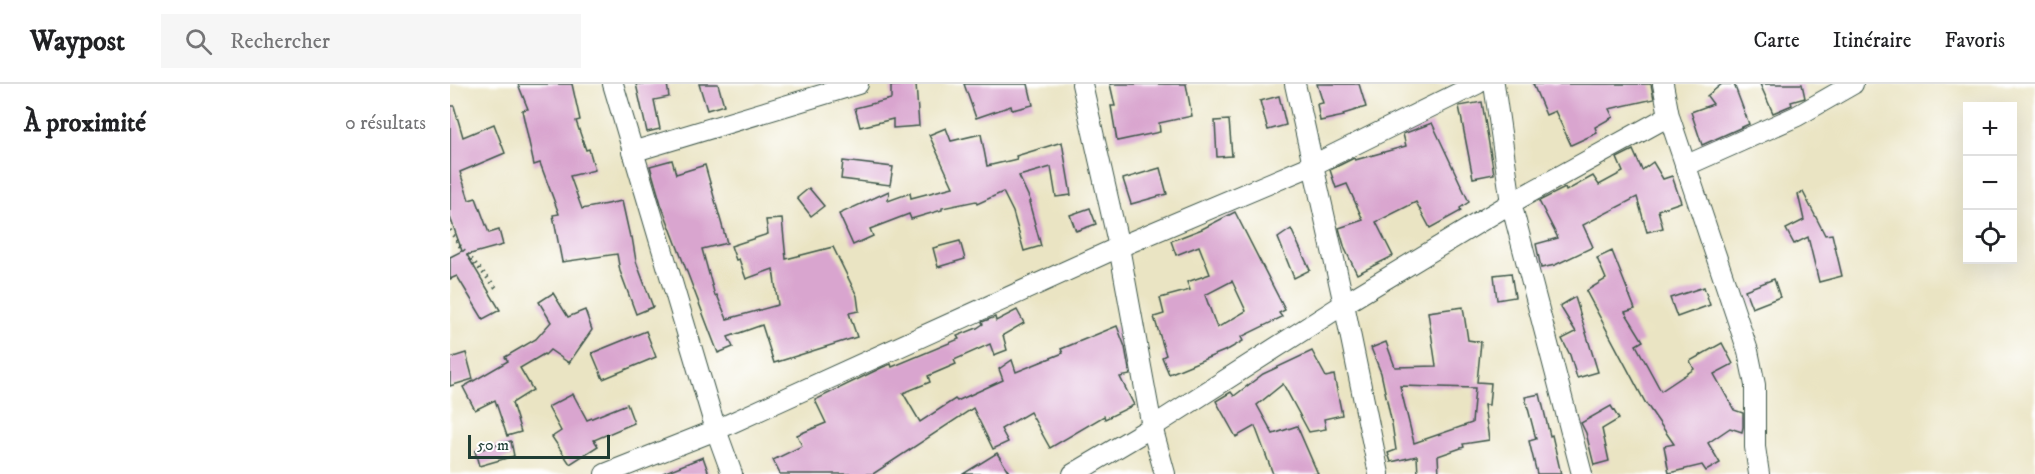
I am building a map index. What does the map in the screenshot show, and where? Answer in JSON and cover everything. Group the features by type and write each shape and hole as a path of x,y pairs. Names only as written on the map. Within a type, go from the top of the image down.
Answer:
{"street":[{"path":"613,84 716,430 732,474"},
{"path":"633,152 858,84"},
{"path":"1082,84 1119,247 1152,427 1165,474"},
{"path":"1295,84 1379,474"},
{"path":"605,474 716,430 1119,247 1313,165 1476,84"},
{"path":"1494,84 1511,203 1582,474"},
{"path":"1663,84 1669,116 1748,351 1755,385 1755,447 1759,474"},
{"path":"1685,166 1797,116 1853,84"},
{"path":"1073,474 1152,427 1344,304 1511,203 1669,116"}],"path":[{"path":"450,230 460,246 498,290"}],"building":[{"path":"518,84 572,84 580,120 576,121 586,150 589,149 595,170 570,176 582,209 622,201 636,261 653,307 636,314 620,271 617,254 562,262 553,215 559,214 540,163 534,165 522,110 528,109"},
{"path":"636,84 667,84 669,97 654,100 660,129 647,132"},
{"path":"699,84 718,84 724,105 707,110"},
{"path":"916,84 919,126 893,128 893,119 860,127 855,108 891,99 891,86"},
{"path":"964,84 1028,84 1033,105 1012,110 1011,106 976,118"},
{"path":"1110,84 1186,84 1192,116 1159,123 1160,132 1117,141 1111,106 1115,106"},
{"path":"1317,84 1359,84 1366,107 1343,114 1344,116 1320,121 1317,104 1323,103"},
{"path":"1533,84 1651,84 1654,99 1609,109 1613,117 1595,127 1597,133 1571,145 1555,111 1546,115"},
{"path":"1722,84 1734,84 1749,124 1702,145 1691,112 1713,104 1707,96"},
{"path":"1760,84 1802,84 1805,98 1791,102 1792,105 1773,113"},
{"path":"1279,96 1286,125 1268,130 1260,101"},
{"path":"1482,102 1494,174 1473,178 1459,106"},
{"path":"450,106 454,106 463,137 494,124 505,153 460,172 469,200 476,198 489,233 499,230 503,245 467,255 500,310 483,319 457,276 450,279 450,257 462,251 450,217"},
{"path":"1229,120 1232,156 1217,157 1215,121"},
{"path":"1432,123 1469,202 1460,208 1461,211 1430,228 1416,202 1376,222 1393,256 1357,274 1345,249 1339,228 1363,220 1347,184 1336,188 1330,170 1354,158 1355,160 1406,146 1403,134"},
{"path":"946,128 951,141 981,134 987,166 1017,159 1016,156 1062,142 1071,195 1056,197 1051,167 1019,176 1031,202 1029,202 1041,246 1024,251 1013,212 1003,192 977,204 976,201 942,208 942,210 911,219 909,214 870,229 873,236 853,245 839,214 889,191 888,201 910,193 911,198 953,187 929,135"},
{"path":"1633,150 1642,170 1653,162 1663,179 1672,176 1681,202 1658,210 1663,228 1647,232 1637,197 1583,225 1593,247 1555,265 1541,268 1536,244 1558,238 1539,201 1565,188 1566,191 1593,176 1599,185 1623,172 1617,158"},
{"path":"672,160 676,174 705,165 727,243 702,249 715,296 717,295 727,319 778,305 773,269 746,279 739,259 736,260 731,246 768,234 766,220 782,219 786,259 833,247 857,296 859,311 849,313 857,337 774,363 762,325 728,337 733,347 718,353 661,204 650,166"},
{"path":"843,161 893,167 890,185 841,179"},
{"path":"1160,168 1167,194 1131,204 1123,179"},
{"path":"809,188 824,206 811,216 797,198"},
{"path":"1803,192 1825,235 1832,234 1842,276 1819,282 1808,237 1794,244 1786,229 1804,220 1798,194"},
{"path":"1090,208 1096,224 1076,231 1070,215"},
{"path":"1235,212 1285,310 1279,313 1282,317 1241,337 1243,341 1229,349 1169,374 1162,357 1166,355 1154,317 1164,314 1160,298 1190,290 1187,282 1210,274 1199,246 1176,255 1171,241 1202,229","holes":["1232,281 1246,311 1217,328 1205,295"]},
{"path":"1291,229 1310,270 1294,278 1278,238"},
{"path":"960,241 965,259 938,267 933,248"},
{"path":"1612,251 1635,309 1625,312 1643,341 1636,345 1661,391 1694,369 1690,361 1722,343 1733,364 1714,374 1734,410 1743,413 1742,432 1730,428 1708,443 1720,463 1706,471 1702,465 1669,473 1664,446 1674,444 1645,402 1586,291 1606,279 1597,258"},
{"path":"1511,273 1515,297 1497,300 1494,275"},
{"path":"1774,279 1780,297 1752,308 1745,290"},
{"path":"1704,287 1710,305 1677,317 1670,298"},
{"path":"553,293 568,317 585,310 592,330 569,363 550,350 520,368 533,390 512,403 521,432 507,436 495,400 475,410 463,387 508,361 505,357 536,339 551,322 539,302"},
{"path":"1575,297 1598,372 1577,378 1562,339 1576,332 1560,306"},
{"path":"1463,307 1468,340 1481,342 1477,382 1491,383 1489,405 1484,405 1489,440 1463,444 1464,447 1438,456 1439,474 1418,474 1417,456 1391,462 1388,453 1396,450 1392,424 1381,373 1371,348 1386,342 1395,367 1436,366 1428,312","holes":["1400,386 1475,388 1472,423 1414,443"]},
{"path":"1017,310 1024,323 1003,335 1007,350 994,355 990,344 954,360 956,364 928,376 930,382 903,393 920,422 955,399 957,401 1003,380 999,369 1012,360 1016,372 1063,353 1061,349 1117,326 1125,347 1130,375 1120,377 1134,405 1105,419 1104,416 1050,448 1030,412 1001,429 1008,442 993,449 973,408 873,474 780,474 773,460 802,446 797,435 826,423 815,400 883,367 891,364 892,367 959,339 957,336 977,328 983,324 982,322 995,317 996,321"},
{"path":"646,331 656,357 603,379 592,353"},
{"path":"1312,351 1326,377 1334,375 1342,415 1324,419 1326,429 1309,432 1283,384 1257,405 1273,434 1297,426 1318,474 1273,474 1255,426 1236,437 1216,401 1231,392 1234,396 1263,374"},
{"path":"466,353 473,379 450,386 450,358"},
{"path":"573,394 587,420 627,404 634,423 594,440 598,446 570,464 552,437 561,431 548,407"},
{"path":"1540,394 1561,474 1537,474 1529,441 1536,439 1525,397"},
{"path":"1611,406 1619,419 1602,429 1609,461 1594,465 1586,433 1581,423"},
{"path":"511,441 514,456 479,466 475,451"},
{"path":"997,453 1010,474 963,474"},
{"path":"703,457 709,474 663,474 663,473"}]}
